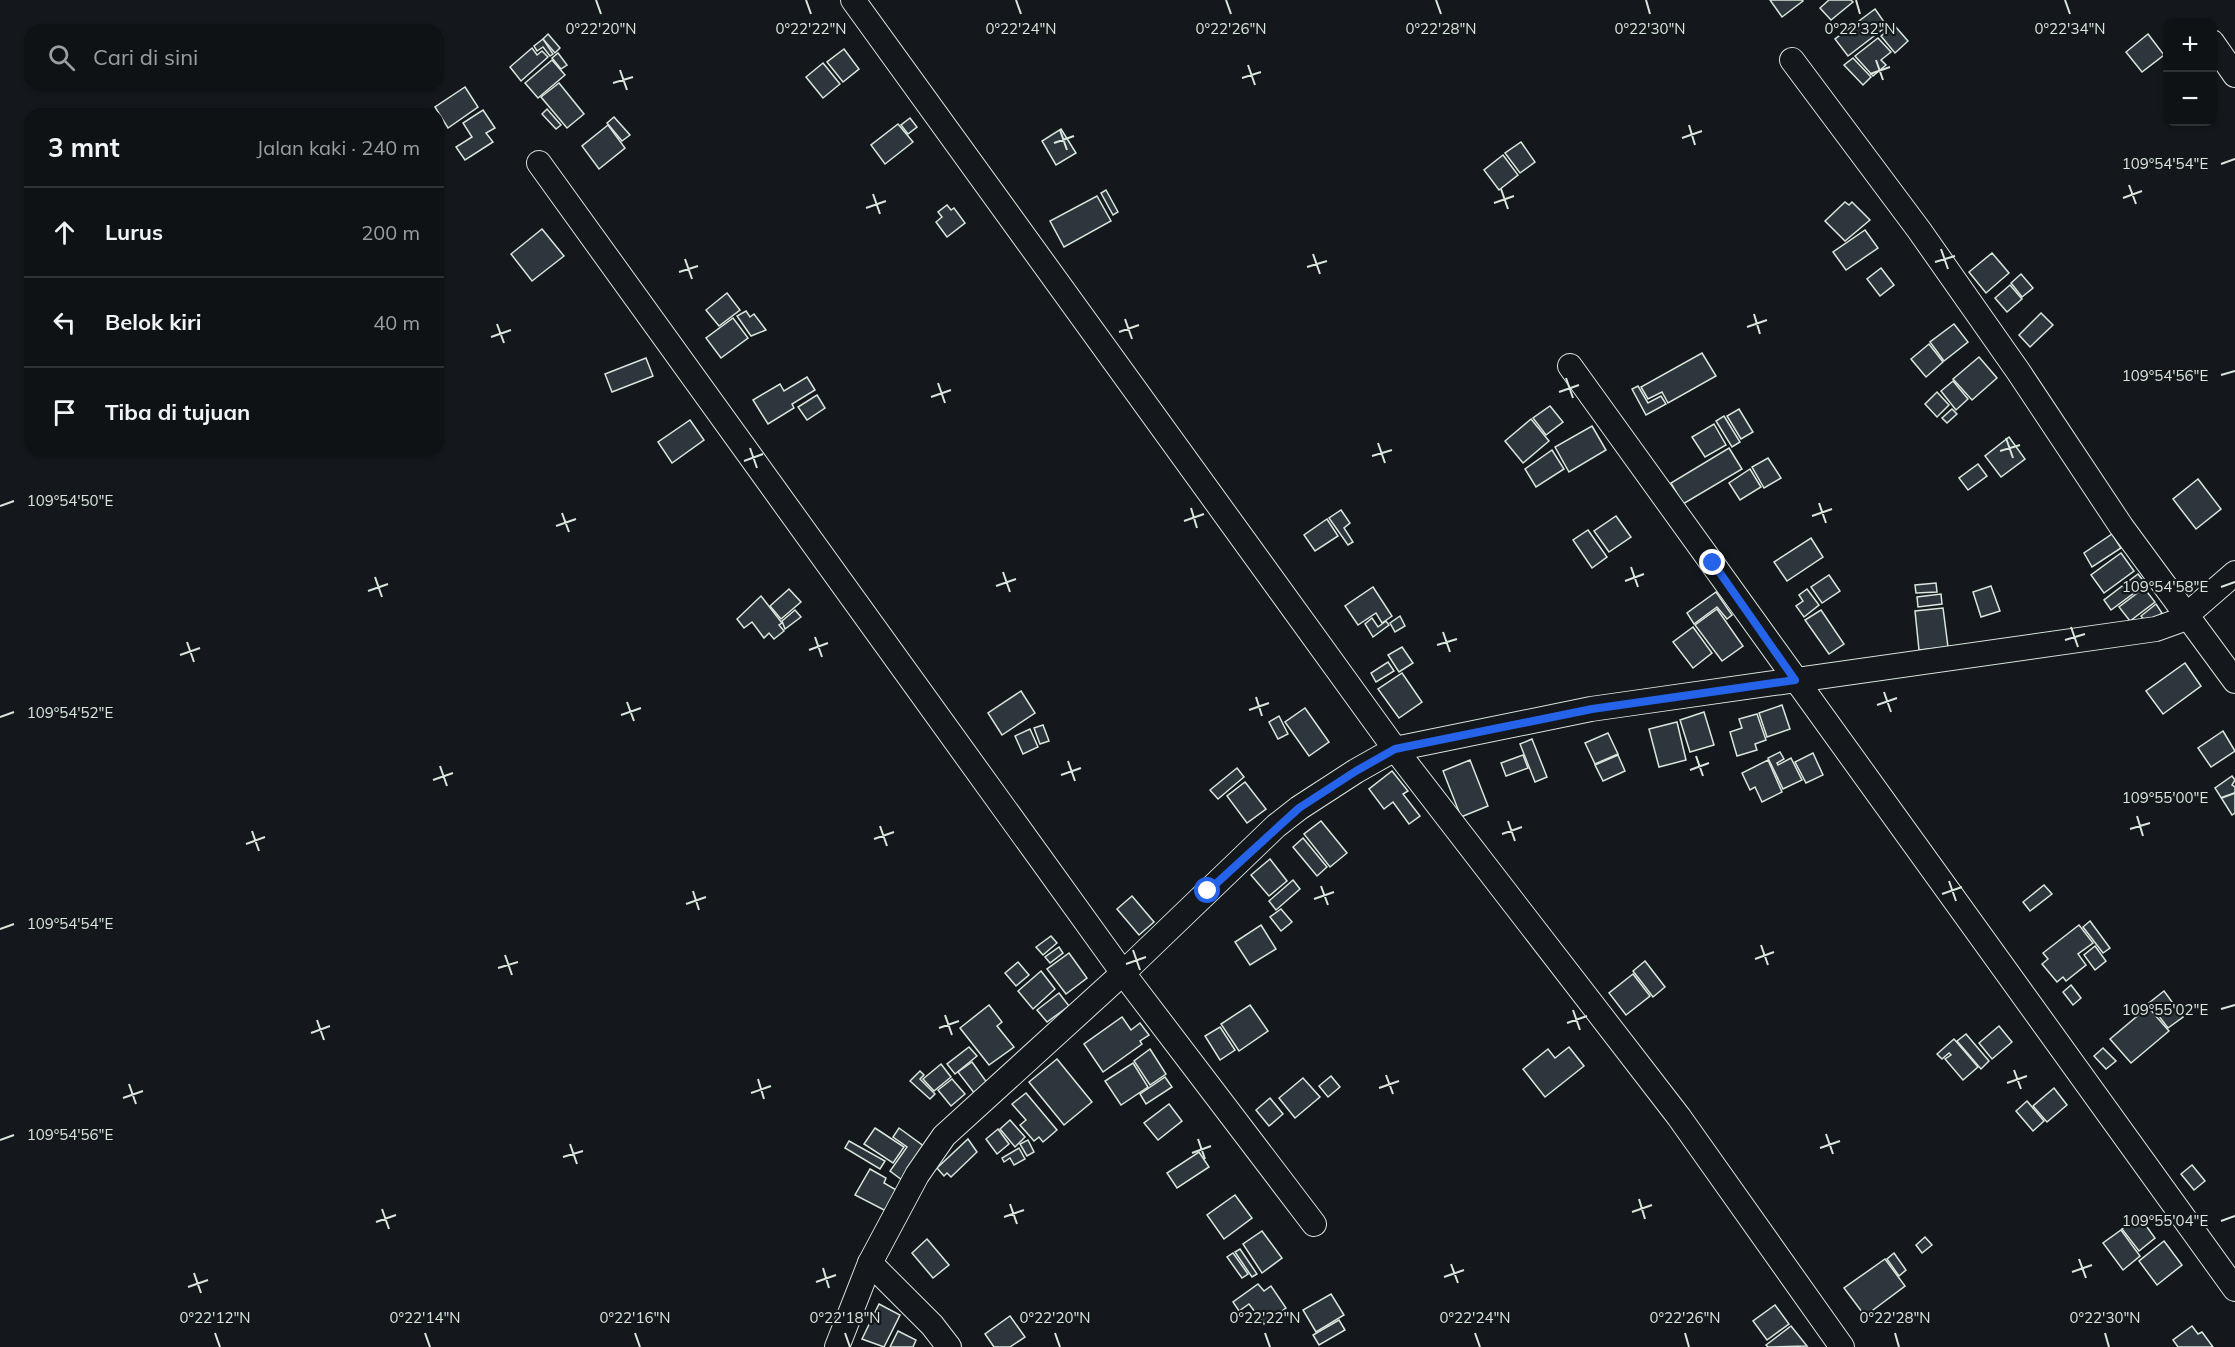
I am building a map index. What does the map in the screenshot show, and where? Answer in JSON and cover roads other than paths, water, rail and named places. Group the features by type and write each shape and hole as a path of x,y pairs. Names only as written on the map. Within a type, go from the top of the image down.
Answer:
{"street":[{"path":"853,0 1395,749 1679,1117 1842,1347"},
{"path":"2217,49 2235,75"},
{"path":"1792,60 1919,230 2018,371 2121,526 2188,614 2235,681"},
{"path":"539,163 1123,973 1314,1224"},
{"path":"1569,366 2235,1289"},
{"path":"837,1347 870,1263 917,1175 944,1136 1123,973 1276,826 1299,808 1356,771 1395,749 1592,709 2156,629 2188,614 2235,573"},
{"path":"870,1263 932,1325 950,1347"}]}
